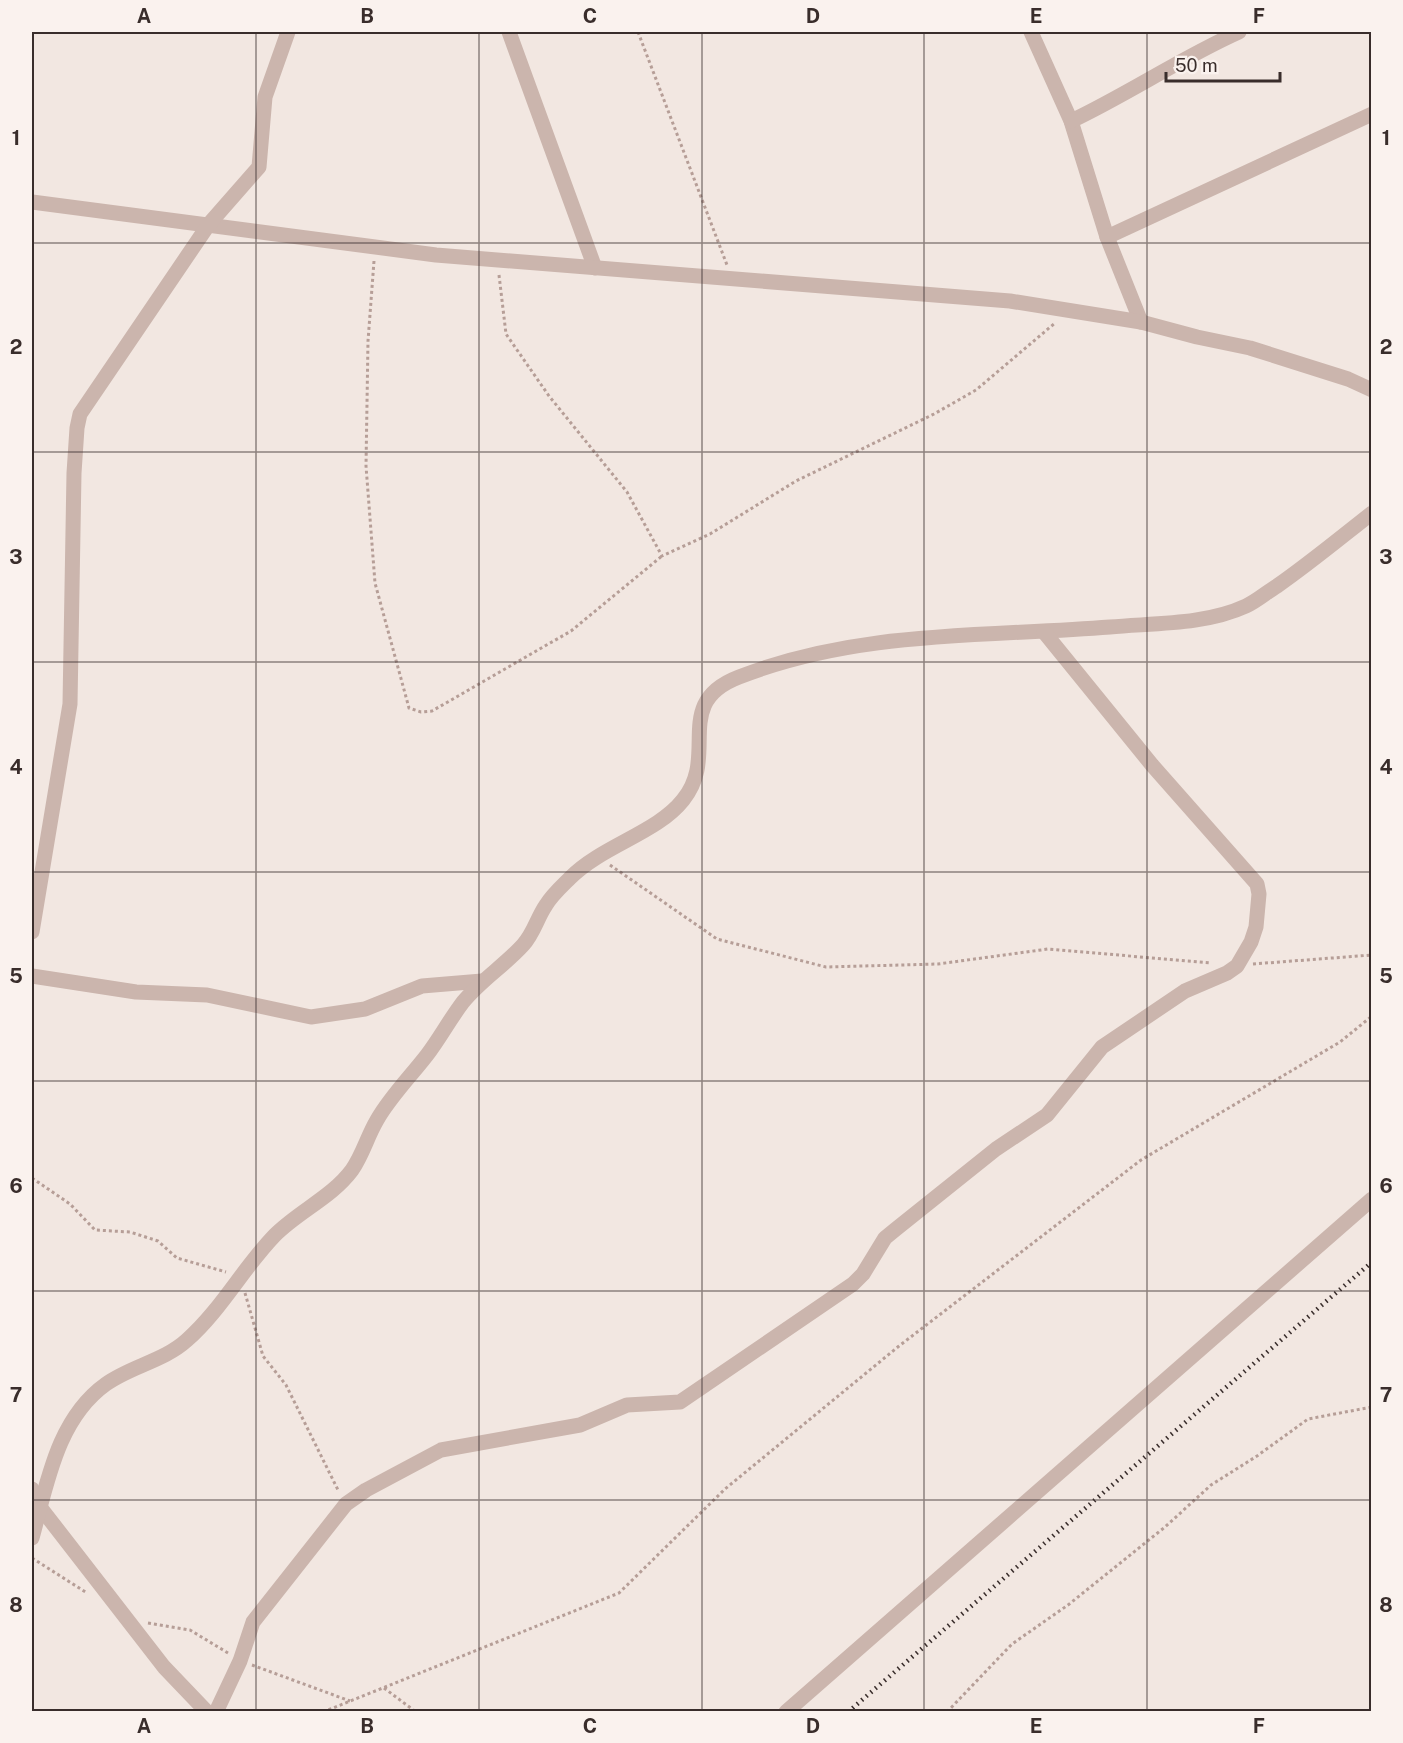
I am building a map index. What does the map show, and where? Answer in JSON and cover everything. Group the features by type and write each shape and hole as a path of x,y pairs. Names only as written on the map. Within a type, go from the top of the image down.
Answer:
{"street":[{"path":"32,932 70,704 76,428 81,414 209,225 259,167 265,97 288,32"},
{"path":"509,32 596,268"},
{"path":"1031,32 1071,121 1107,237 1141,322"},
{"path":"1071,121 1109,103 1197,50 1239,32"},
{"path":"1107,237 1371,114"},
{"path":"32,202 374,247 1010,302 1141,322 1279,355 1348,379 1371,390"},
{"path":"32,1538 60,1444 90,1399 108,1382 180,1346 198,1330 277,1233 348,1175 362,1154 375,1122 467,997 523,946 546,906 576,872 596,855 673,812 688,794 698,766 700,713 704,699 714,688 739,677 843,647 922,636 1044,632 1198,620 1246,606 1305,567 1371,513"},
{"path":"216,1712 240,1661 253,1622 346,1504 441,1450 580,1425 627,1405 680,1402 853,1284 863,1274 885,1238 996,1149 1047,1115 1098,1052 1119,1034 1185,991 1227,974 1237,966 1251,942 1256,927 1259,894 1257,884 1152,765 1044,632"},
{"path":"32,976 136,993 207,995 311,1017 365,1009 422,986 482,981"},
{"path":"786,1712 1371,1199"},
{"path":"32,1489 40,1507 126,1619 164,1667 207,1712"}],"path":[{"path":"638,32 732,279"},
{"path":"374,247 368,341 366,466 375,583 409,708 421,712 432,711 571,631 662,556 718,530 796,481 934,414 976,390 1067,312"},
{"path":"499,270 506,334 549,396 627,492 662,556"},
{"path":"596,855 717,939 826,967 938,964 1048,949 1237,966 1371,955"},
{"path":"323,1712 619,1593 725,1489 899,1347 1141,1160 1340,1042 1371,1016"},
{"path":"947,1712 1012,1644 1068,1605 1165,1527 1211,1485 1257,1456 1308,1419 1371,1407"},
{"path":"32,1558 91,1596"},
{"path":"126,1619 190,1630 240,1661 352,1701"},
{"path":"384,1688 416,1712"}],"railway":[{"path":"848,1712 1372,1262"}]}
